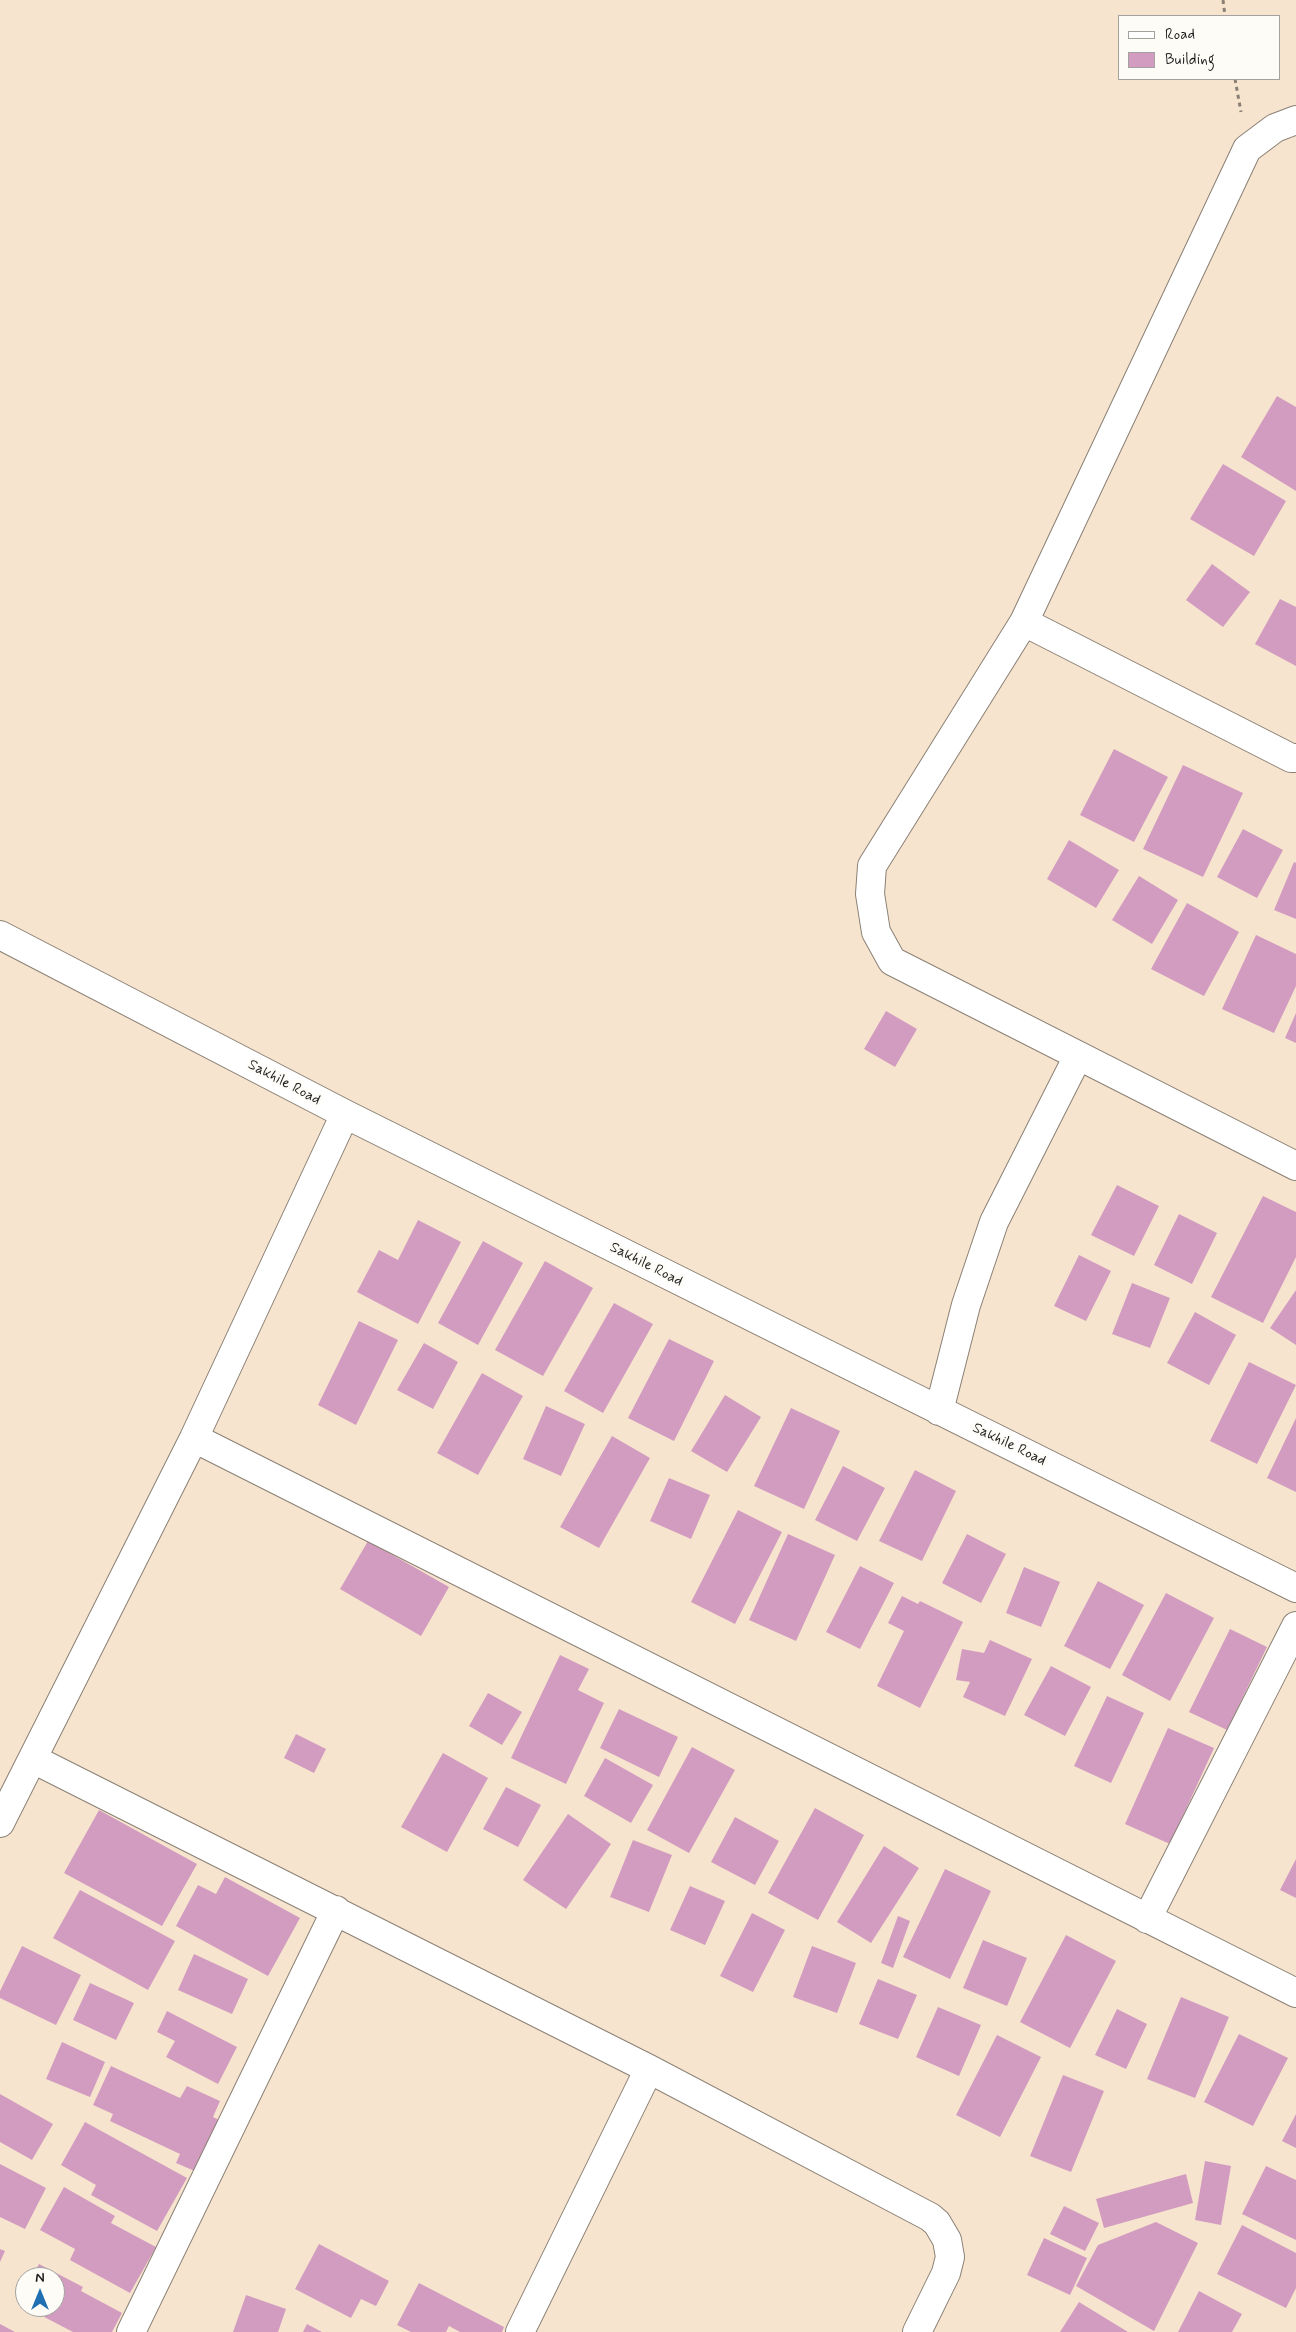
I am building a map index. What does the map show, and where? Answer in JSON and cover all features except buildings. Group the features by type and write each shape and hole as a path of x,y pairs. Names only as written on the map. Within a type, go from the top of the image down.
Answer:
{"street":[{"path":"1296,120 1275,128 1247,149 1024,622 872,866 870,894 876,932 892,961 1296,1166"},
{"path":"1024,622 1291,758 1296,758"},
{"name":"Sakhile Road","path":"0,935 345,1114 1296,1588"},
{"path":"939,1411 966,1305 994,1222 1078,1056"},
{"path":"0,1823 194,1438 345,1114"},
{"path":"194,1438 1296,1993"},
{"path":"1147,1919 1296,1626"},
{"path":"32,1759 336,1910 649,2069 930,2217 938,2224 947,2240 950,2257 946,2273 917,2332"},
{"path":"131,2332 336,1910"},
{"path":"520,2332 649,2069"}],"path":[{"path":"1222,0 1225,15"}]}
